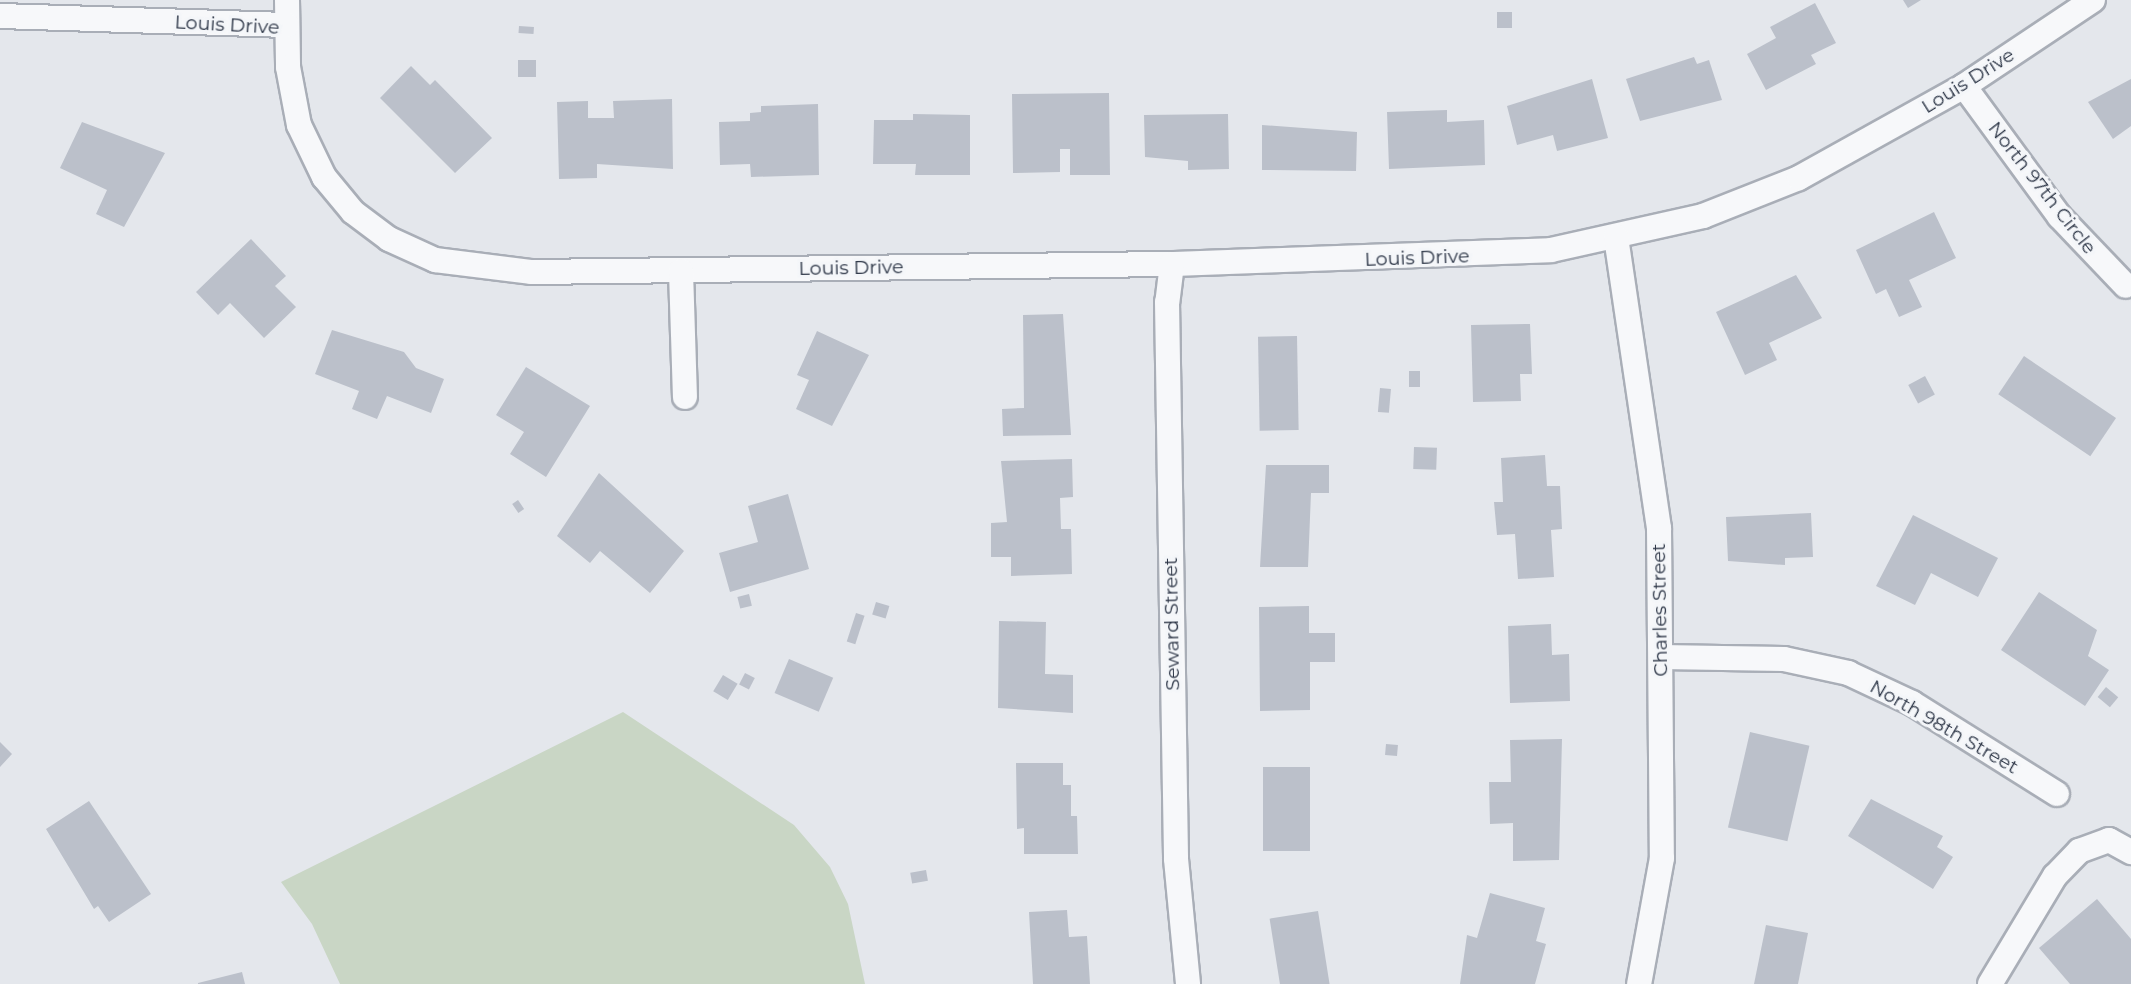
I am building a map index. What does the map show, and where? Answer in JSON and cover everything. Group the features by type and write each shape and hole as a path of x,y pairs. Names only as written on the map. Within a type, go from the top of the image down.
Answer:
{"street":[{"path":"287,0 287,25"},
{"name":"Louis Drive","path":"0,16 287,25 292,98 310,152 353,212 389,239 435,260 485,270 681,271 1465,257 1616,237 1703,216 1799,178 1964,86 2092,0"},
{"name":"North 97th Circle","path":"1964,86 2060,217 2126,286"},
{"name":"Charles Street","path":"1616,237 1655,466 1661,657 1662,858 1639,984"},
{"name":"Seward Street","path":"1172,264 1167,302 1176,859 1188,984"},
{"path":"681,271 685,397"},
{"name":"North 98th Street","path":"1661,657 1784,659 1848,673 1912,703 2057,794"},
{"path":"1990,984 2055,876 2098,840 2131,852"}],"green space":[{"path":"623,712 794,825 830,867 848,904 865,984 340,984 312,924 281,882"}],"building":[{"path":"1903,0 1921,0 1908,8"},
{"path":"1815,3 1836,43 1811,55 1816,64 1766,90 1747,54 1776,38 1770,27"},
{"path":"1497,12 1512,12 1512,28 1497,28"},
{"path":"519,26 534,27 533,34 519,33"},
{"path":"1694,57 1697,64 1709,60 1722,100 1640,121 1626,79"},
{"path":"518,60 536,60 536,77 518,77"},
{"path":"411,66 430,85 435,80 492,138 455,173 380,98"},
{"path":"1592,79 1608,138 1557,151 1553,135 1517,145 1507,106"},
{"path":"2131,79 2131,126 2113,139 2088,102"},
{"path":"1109,93 1110,175 1070,175 1070,149 1060,149 1060,172 1013,173 1012,94"},
{"path":"672,99 673,169 597,164 597,178 559,179 557,102 588,101 588,118 614,118 613,101"},
{"path":"818,104 819,175 751,177 750,164 720,165 719,122 750,121 750,113 761,112 761,106"},
{"path":"1447,110 1447,122 1484,120 1485,165 1389,169 1387,112"},
{"path":"913,114 970,115 970,175 915,175 916,164 873,164 874,120 913,120"},
{"path":"1228,114 1229,169 1188,170 1188,161 1145,157 1144,115"},
{"path":"82,122 165,153 124,227 96,214 107,190 60,168"},
{"path":"1262,125 1357,132 1356,171 1262,170"},
{"path":"1934,212 1956,258 1909,280 1922,307 1899,317 1886,289 1876,294 1856,250"},
{"path":"251,239 286,276 275,286 296,307 264,338 230,303 218,315 196,292"},
{"path":"1796,275 1822,318 1769,343 1777,360 1745,375 1716,312"},
{"path":"1063,314 1071,435 1003,436 1002,409 1024,408 1023,315"},
{"path":"1530,324 1532,374 1520,374 1521,401 1473,402 1471,325"},
{"path":"332,330 404,352 416,368 444,379 431,413 387,396 377,419 352,409 359,391 315,374"},
{"path":"817,331 869,355 832,426 796,409 809,380 797,375"},
{"path":"1297,336 1299,430 1260,431 1258,337"},
{"path":"2024,356 2116,418 2090,456 1998,394"},
{"path":"526,367 590,406 546,477 510,454 524,432 496,415"},
{"path":"1409,371 1420,371 1420,387 1409,387"},
{"path":"1925,376 1935,395 1918,403 1908,385"},
{"path":"1380,388 1391,389 1389,413 1378,412"},
{"path":"1414,447 1437,448 1436,470 1413,469"},
{"path":"1545,455 1547,486 1560,486 1562,529 1551,530 1554,577 1518,579 1515,534 1497,535 1494,502 1503,502 1501,458"},
{"path":"1072,459 1073,497 1060,498 1061,529 1071,529 1072,574 1011,576 1011,557 991,557 991,523 1007,522 1001,461"},
{"path":"1266,465 1329,465 1329,493 1311,493 1308,567 1260,567"},
{"path":"599,473 684,551 650,593 600,551 590,563 557,536"},
{"path":"788,494 809,569 730,592 719,553 758,542 748,506"},
{"path":"518,500 524,509 518,513 512,504"},
{"path":"1811,513 1813,557 1785,558 1785,565 1728,561 1726,517"},
{"path":"1913,515 1998,558 1978,597 1931,573 1915,605 1876,586"},
{"path":"2039,592 2097,630 2088,656 2109,670 2085,706 2001,650"},
{"path":"749,594 752,606 740,609 737,597"},
{"path":"876,602 889,606 886,619 872,614"},
{"path":"1309,606 1309,633 1335,633 1335,662 1310,662 1310,710 1260,711 1259,607"},
{"path":"856,613 865,616 855,644 847,642"},
{"path":"999,621 1046,622 1045,674 1073,675 1073,713 998,708"},
{"path":"1551,624 1552,655 1569,654 1570,701 1510,703 1508,626"},
{"path":"789,659 833,678 819,712 775,693"},
{"path":"745,673 755,678 749,690 739,685"},
{"path":"723,675 738,684 728,700 713,691"},
{"path":"2106,687 2118,697 2110,707 2098,697"},
{"path":"1750,732 1809,746 1787,841 1728,827"},
{"path":"1562,739 1559,860 1513,861 1513,823 1490,824 1489,782 1511,782 1510,740"},
{"path":"0,742 12,754 0,767"},
{"path":"1386,744 1398,745 1397,756 1385,755"},
{"path":"1016,763 1063,763 1063,785 1071,785 1071,816 1077,816 1078,854 1024,854 1024,828 1017,829"},
{"path":"1263,767 1310,767 1310,851 1263,851"},
{"path":"1871,799 1943,836 1937,847 1953,857 1933,889 1848,836"},
{"path":"89,801 151,894 109,922 98,906 94,909 46,829"},
{"path":"926,870 928,881 912,884 910,873"},
{"path":"1490,893 1545,908 1536,941 1546,944 1535,984 1460,984 1467,935 1477,938"},
{"path":"2097,899 2131,939 2131,984 2070,984 2039,948"},
{"path":"1067,910 1069,937 1087,936 1090,984 1033,984 1029,912"},
{"path":"1318,911 1330,984 1280,984 1270,919"},
{"path":"1766,925 1808,933 1798,984 1754,984"},
{"path":"242,972 245,984 198,984 198,983"}]}
